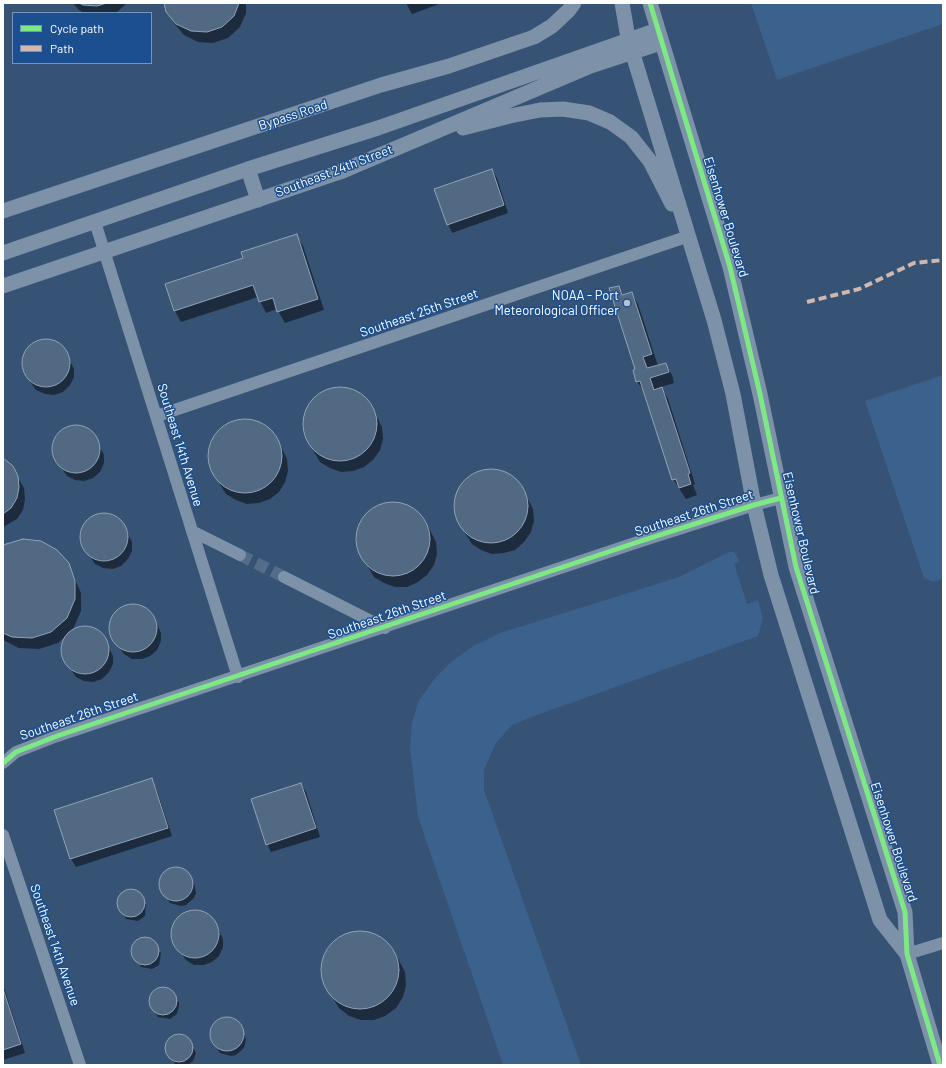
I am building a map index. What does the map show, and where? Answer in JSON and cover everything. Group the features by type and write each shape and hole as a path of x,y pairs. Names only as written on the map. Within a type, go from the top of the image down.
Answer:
{"street":[{"name":"Bypass Road","path":"3,211 381,85 448,66 534,37 552,26 569,10 574,3"},
{"name":"Eisenhower Boulevard","path":"622,3 628,38 714,320 732,394 754,505 771,575 880,920 907,954"},
{"name":"Eisenhower Boulevard","path":"650,3 730,267 805,599 905,912 907,954 940,1065"},
{"name":"Southeast 24th Street","path":"3,253 248,170 378,128 628,38 659,36"},
{"name":"Southeast 24th Street","path":"3,286 340,172 588,67 633,53 659,36"},
{"path":"408,143 510,116 540,110 563,109 589,113 610,122 631,137 650,161 689,236"},
{"path":"248,170 258,200"},
{"name":"Southeast 14th Avenue","path":"95,222 238,677"},
{"name":"Southeast 25th Street","path":"156,416 689,236"},
{"name":"Southeast 26th Street","path":"3,763 16,752 57,736 754,505 781,498"},
{"path":"192,531 240,555"},
{"path":"284,577 385,628"},
{"name":"Southeast 14th Avenue","path":"3,835 80,1065"},
{"path":"907,954 943,942"}],"water":[{"path":"751,3 943,3 943,24 777,80"},
{"path":"943,375 943,579 933,582 924,578 865,401"},
{"path":"729,552 734,552 740,562 734,563 747,604 758,600 763,619 758,636 512,725 496,743 484,770 484,790 581,1065 503,1065 418,817 410,747 412,722 419,700 436,677 451,662 473,646 500,633 679,577"}],"building":[{"path":"79,3 107,3 97,6 83,5"},
{"path":"164,3 239,3 234,16 222,27 207,32 191,31 176,24 166,12"},
{"path":"492,169 504,205 447,225 434,189"},
{"path":"297,234 318,299 277,312 273,298 259,302 253,285 174,311 165,284 243,258 241,252"},
{"path":"619,286 622,295 632,292 652,354 643,357 647,368 666,363 669,372 650,378 654,390 662,387 690,473 688,474 691,484 679,488 676,479 672,480 640,381 636,382 633,370 635,369 609,288"},
{"path":"46,339 55,341 63,346 68,354 70,363 68,372 63,380 55,385 46,387 37,385 29,380 24,372 22,363 24,354 29,346 37,341"},
{"path":"340,387 361,393 371,403 377,424 371,445 361,455 340,461 319,455 309,445 303,424 309,403 319,393"},
{"path":"245,419 266,425 276,435 282,456 276,477 266,487 245,493 224,487 214,477 208,456 214,435 224,425"},
{"path":"76,425 85,427 93,432 98,440 100,449 98,458 93,466 85,471 76,473 67,471 59,466 54,458 52,449 54,440 59,432 67,427"},
{"path":"3,458 13,466 18,476 19,487 17,498 11,508 3,514"},
{"path":"491,469 512,475 522,485 528,506 522,527 512,537 491,543 470,537 460,527 454,506 460,485 470,475"},
{"path":"393,502 414,508 424,518 430,539 424,560 414,570 393,576 372,570 362,560 356,539 362,518 372,508"},
{"path":"104,513 113,515 121,520 126,528 128,537 126,546 121,554 113,559 104,561 95,559 87,554 82,546 80,537 82,528 87,520 95,515"},
{"path":"23,539 41,541 57,550 69,563 75,581 75,599 67,618 51,632 32,638 12,637 3,633 3,545"},
{"path":"133,604 142,606 150,611 155,619 157,628 155,637 150,645 142,650 133,652 124,650 116,645 111,637 109,628 111,619 116,611 124,606"},
{"path":"85,626 94,628 102,633 107,641 109,650 107,659 102,667 94,672 85,674 76,672 68,667 63,659 61,650 63,641 68,633 76,628"},
{"path":"152,778 168,828 70,859 54,810"},
{"path":"301,783 316,828 266,845 251,799"},
{"path":"173,867 179,867 188,872 192,878 192,890 188,896 179,901 173,901 164,896 159,887 159,881 164,872"},
{"path":"131,889 141,893 145,903 141,913 131,917 121,913 117,903 121,893"},
{"path":"195,910 204,912 212,917 217,925 219,934 217,943 212,951 204,956 195,958 186,956 178,951 173,943 171,934 173,925 178,917 186,912"},
{"path":"360,931 375,934 388,942 396,955 399,970 396,985 388,998 375,1006 360,1009 345,1006 332,998 324,985 321,970 324,955 332,942 345,934"},
{"path":"145,937 155,941 159,951 155,961 145,965 135,961 131,951 135,941"},
{"path":"163,987 173,991 177,1001 173,1011 163,1015 153,1011 149,1001 153,991"},
{"path":"3,989 21,1044 3,1050"},
{"path":"224,1017 230,1017 239,1022 243,1028 243,1040 239,1046 230,1051 224,1051 215,1046 210,1037 210,1031 215,1022"},
{"path":"179,1034 189,1038 193,1048 189,1058 179,1062 169,1058 165,1048 169,1038"}],"tunnel":[{"path":"240,555 284,577"}],"marked path":[{"path":"807,302 859,289 914,263 943,260"}],"cycle path":[{"path":"650,3 730,267 760,394 796,567 905,912 907,954 940,1065"},
{"path":"3,763 16,752 57,736 641,541 754,505 781,498"}],"place":[{"name":"NOAA - Port Meteorological Officer","path":"627,303"}]}
